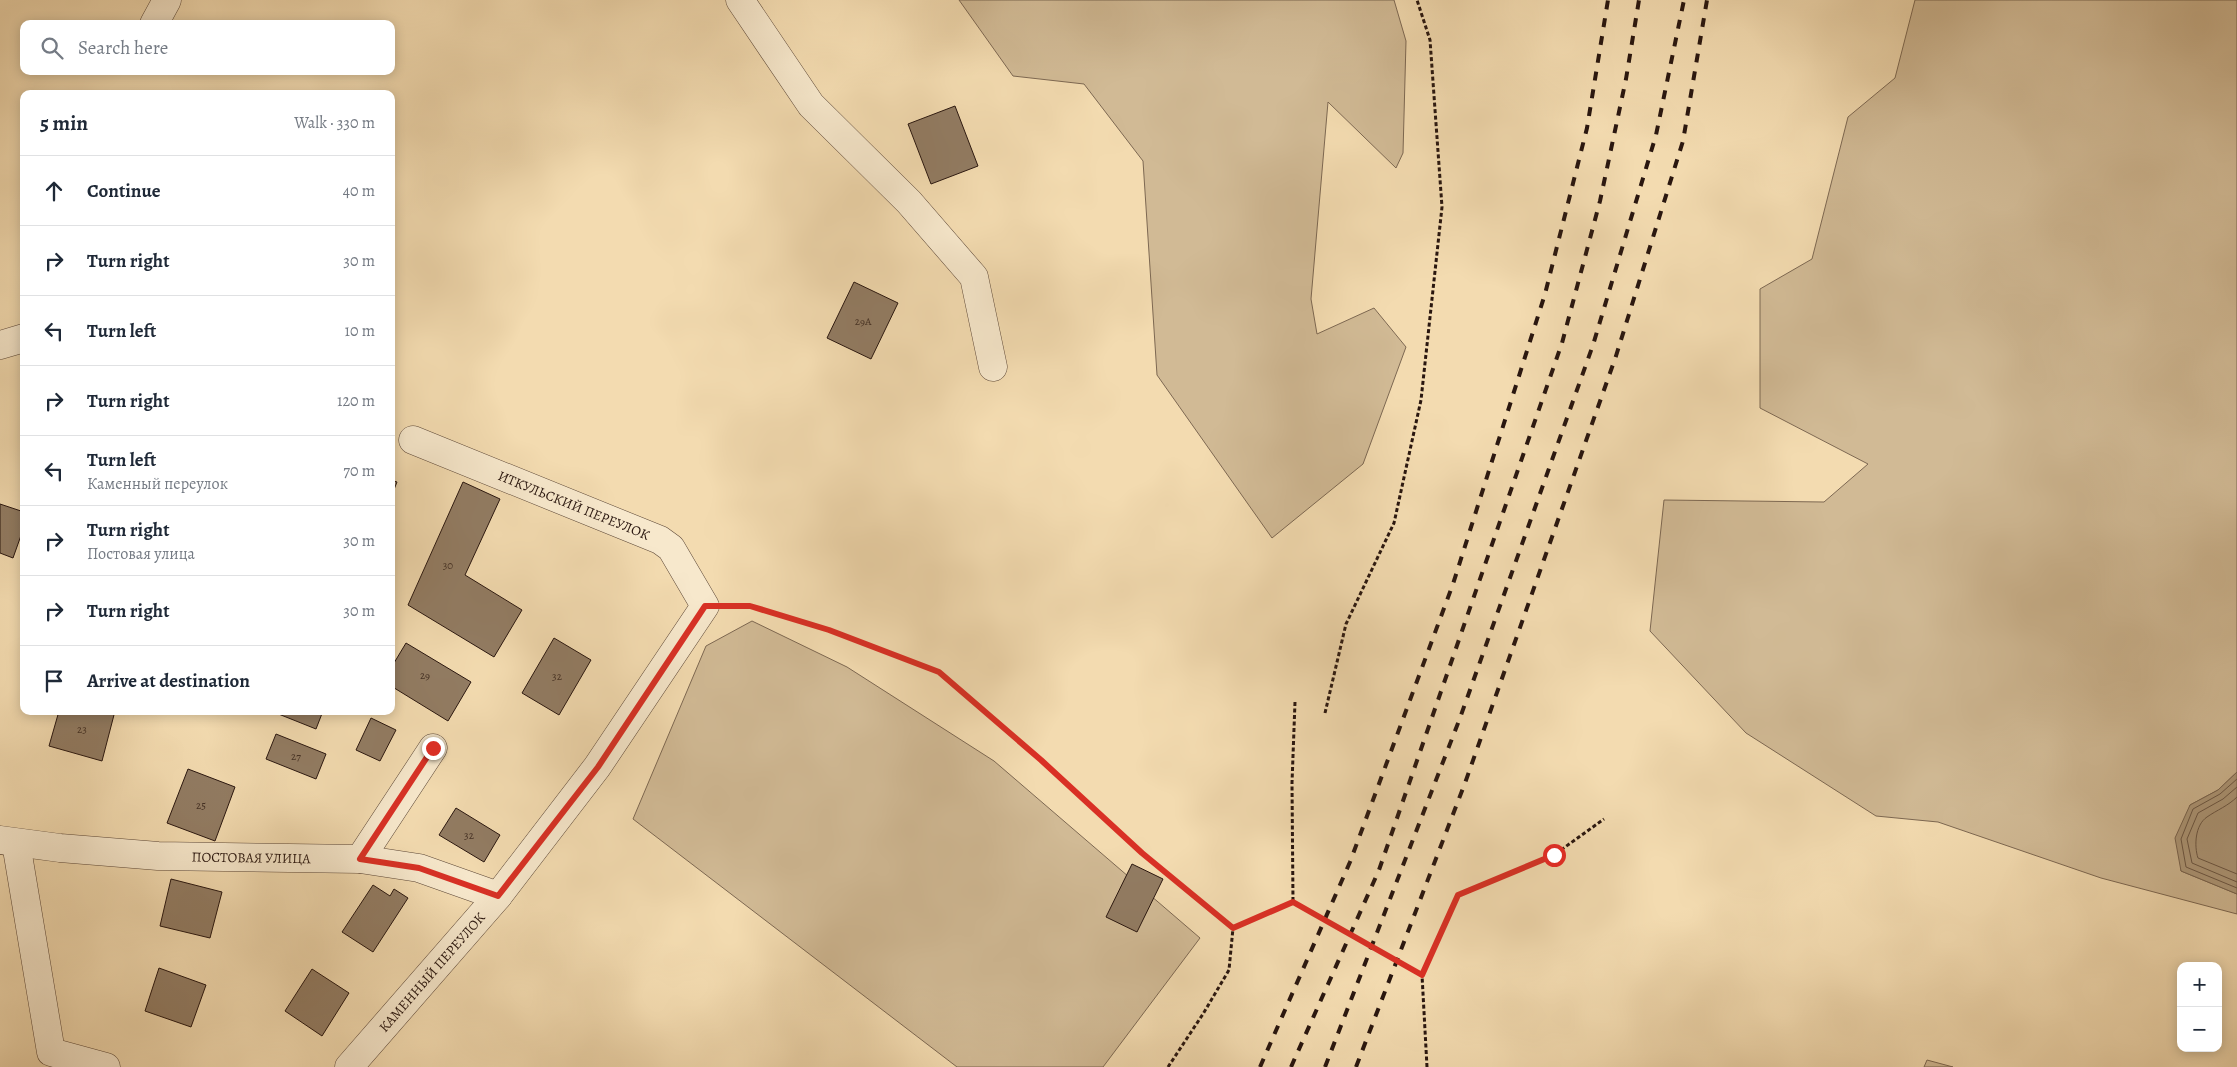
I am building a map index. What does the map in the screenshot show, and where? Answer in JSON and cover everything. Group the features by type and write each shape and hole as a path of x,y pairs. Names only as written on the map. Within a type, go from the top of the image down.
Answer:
{"street":[{"path":"156,20 167,0"},
{"path":"740,0 811,105 909,202 974,277 992,367"},
{"path":"0,345 20,339"},
{"name":"ИТКУЛЬСКИЙ ПЕРЕУЛОК","path":"413,440 660,540 671,548 705,606"},
{"name":"КАМЕННЫЙ ПЕРЕУЛОК","path":"350,1067 498,896 598,767 705,606"},
{"path":"360,859 433,748"},
{"path":"8,841 51,1052 106,1067"},
{"name":"ПОСТОВАЯ УЛИЦА","path":"8,841 158,856 360,859 419,868 498,896"}],"path":[{"path":"1325,712 1346,624 1394,523 1421,400 1442,207 1430,40 1417,0"},
{"path":"705,606 750,606 829,630 939,672 1041,760 1142,853 1233,928"},
{"path":"1293,902 1292,783 1295,702"},
{"path":"1427,1067 1422,975 1458,895 1554,855 1604,819"},
{"path":"1233,928 1293,902"},
{"path":"1293,902 1422,975"},
{"path":"1168,1067 1229,970 1233,928"}],"shaded area":[{"path":"959,0 1394,0 1406,41 1403,153 1396,168 1328,102 1311,299 1317,334 1374,308 1406,347 1363,464 1272,538 1157,375 1143,161 1084,84 1013,76"},
{"path":"1915,0 2237,0 2237,772 2218,790 2190,805 2181,871 2237,894 2237,914 2101,878 1938,822 1876,816 1746,733 1650,631 1664,500 1824,502 1868,464 1760,408 1760,289 1812,259 1848,117 1895,78"},
{"path":"752,621 847,667 994,761 1200,938 1103,1067 957,1067 633,819 706,646"},
{"path":"1927,1060 1953,1067 1924,1067"}],"water":[{"path":"2237,772 2237,894 2181,871 2175,838 2190,805 2218,790"}],"building":[{"path":"955,106 978,166 931,184 908,124"},
{"path":"854,282 898,303 871,359 827,338"},
{"path":"463,482 500,499 465,575 522,610 494,657 408,605"},
{"path":"0,504 20,511 20,538 13,558 0,553"},
{"path":"554,638 591,660 559,715 522,693"},
{"path":"406,643 471,682 448,721 395,688 395,661"},
{"path":"58,715 114,715 102,761 49,746"},
{"path":"281,715 321,715 316,729"},
{"path":"371,718 396,730 380,761 356,750"},
{"path":"276,734 326,754 316,779 266,759"},
{"path":"188,769 235,787 215,841 167,823"},
{"path":"456,808 500,835 484,862 439,835"},
{"path":"1132,864 1163,879 1137,932 1106,917"},
{"path":"171,879 222,892 210,938 160,926"},
{"path":"373,885 390,896 394,889 408,898 373,952 342,932"},
{"path":"159,968 206,985 191,1027 145,1011"},
{"path":"312,969 349,993 322,1036 285,1011"}],"railway":[{"path":"1260,1067 1350,862 1453,584 1545,294 1587,128 1608,0"},
{"path":"1291,1067 1379,870 1562,343 1600,201 1626,79 1639,0"},
{"path":"1325,1067 1460,718 1593,345 1656,135 1684,0"},
{"path":"1356,1067 1465,783 1616,356 1683,141 1707,0"}],"route":[{"path":"433,748 360,859 419,868 498,896 598,767 705,606 750,606 829,630 939,672 1041,760 1142,853 1233,928 1293,902 1422,975 1458,895 1554,855"}]}
